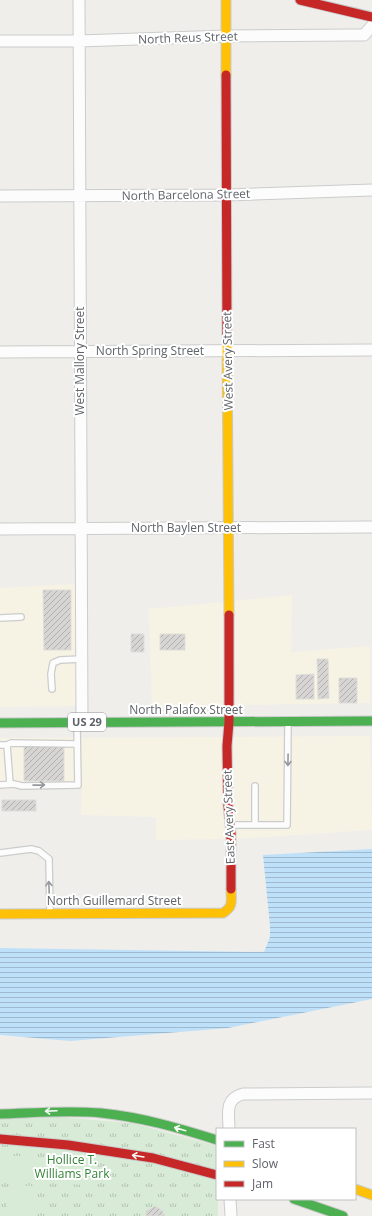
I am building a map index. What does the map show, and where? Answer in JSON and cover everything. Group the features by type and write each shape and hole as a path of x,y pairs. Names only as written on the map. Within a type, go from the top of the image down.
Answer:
{"main road":[{"name":"West Avery Street","path":"226,0 229,722"},
{"path":"300,0 316,2 372,17"},
{"name":"North Palafox Street","path":"0,723 372,721"},
{"name":"East Avery Street","path":"227,911 231,905 227,746 229,722"},
{"name":"North Guillemard Street","path":"0,914 223,913 227,911"},
{"path":"0,1114 54,1111 114,1115 148,1120 181,1128 216,1140"},
{"path":"0,1139 68,1145 153,1158 216,1175"},
{"path":"356,1189 372,1195"},
{"path":"297,1200 343,1216"}],"street":[{"name":"West Mallory Street","path":"79,0 82,528 82,659 80,722"},
{"name":"North Reus Street","path":"0,41 79,41 226,36 364,35 372,26"},
{"name":"North Barcelona Street","path":"0,196 227,196 372,190"},
{"name":"North Spring Street","path":"0,352 372,350"},
{"name":"North Baylen Street","path":"0,529 372,527"},
{"path":"229,1128 228,1108 237,1095 372,1093"},
{"path":"230,1200 231,1216"}],"lane":[{"path":"0,618 21,617"},
{"path":"52,689 51,674 53,664 60,660 82,659"},
{"path":"230,826 287,825 288,721"},
{"path":"0,784 22,786 78,785 77,744 80,722"},
{"path":"0,745 7,745 11,743 77,744"},
{"path":"7,745 10,784"},
{"path":"255,786 255,825"},
{"path":"0,852 31,849 39,851 49,859 50,914"}],"shaded area":[{"path":"77,584 77,706 0,707 0,588"},
{"path":"292,595 291,652 370,646 370,703 235,705 234,601"},
{"path":"224,602 224,705 152,706 149,609"},
{"path":"370,736 372,830 236,839 233,737"},
{"path":"223,737 225,839 156,840 156,817 81,815 82,788 0,789 0,738"}],"green space":[{"name":"Hollice T. Williams Park","path":"44,1116 132,1123 216,1146 216,1200 218,1200 218,1216 0,1216 0,1118"},
{"path":"0,1155 87,1160 85,1185 0,1180"},
{"path":"8,1185 33,1186 32,1216 6,1216"}],"water":[{"path":"372,849 372,999 228,1028 70,1041 0,1035 0,948 264,952 270,937 270,926 263,855"}],"building":[{"path":"43,590 71,590 71,650 44,650"},
{"path":"131,634 144,634 144,652 131,652"},
{"path":"160,634 185,634 185,650 160,650"},
{"path":"317,659 328,659 329,698 318,699"},
{"path":"314,674 314,699 296,699 296,675"},
{"path":"339,678 357,678 357,703 339,703"},
{"path":"24,745 64,745 64,781 24,781"},
{"path":"2,800 36,800 36,811 2,811"},
{"path":"155,1206 163,1211 163,1216 146,1216 146,1211"}],"traffic: fast":[{"path":"0,723 372,721"},
{"path":"0,1114 63,1112 101,1113 131,1117 216,1140"},
{"path":"297,1200 343,1216"}],"traffic: slow":[{"path":"226,0 226,75"},
{"path":"227,340 229,615"},
{"path":"0,914 223,913 229,908 231,889"},
{"path":"356,1189 372,1195"}],"traffic: jam":[{"path":"300,0 372,17"},
{"path":"226,75 227,340"},
{"path":"229,615 229,722 227,746 228,805 231,833 231,889"},
{"path":"0,1139 68,1145 153,1158 216,1175"}]}
